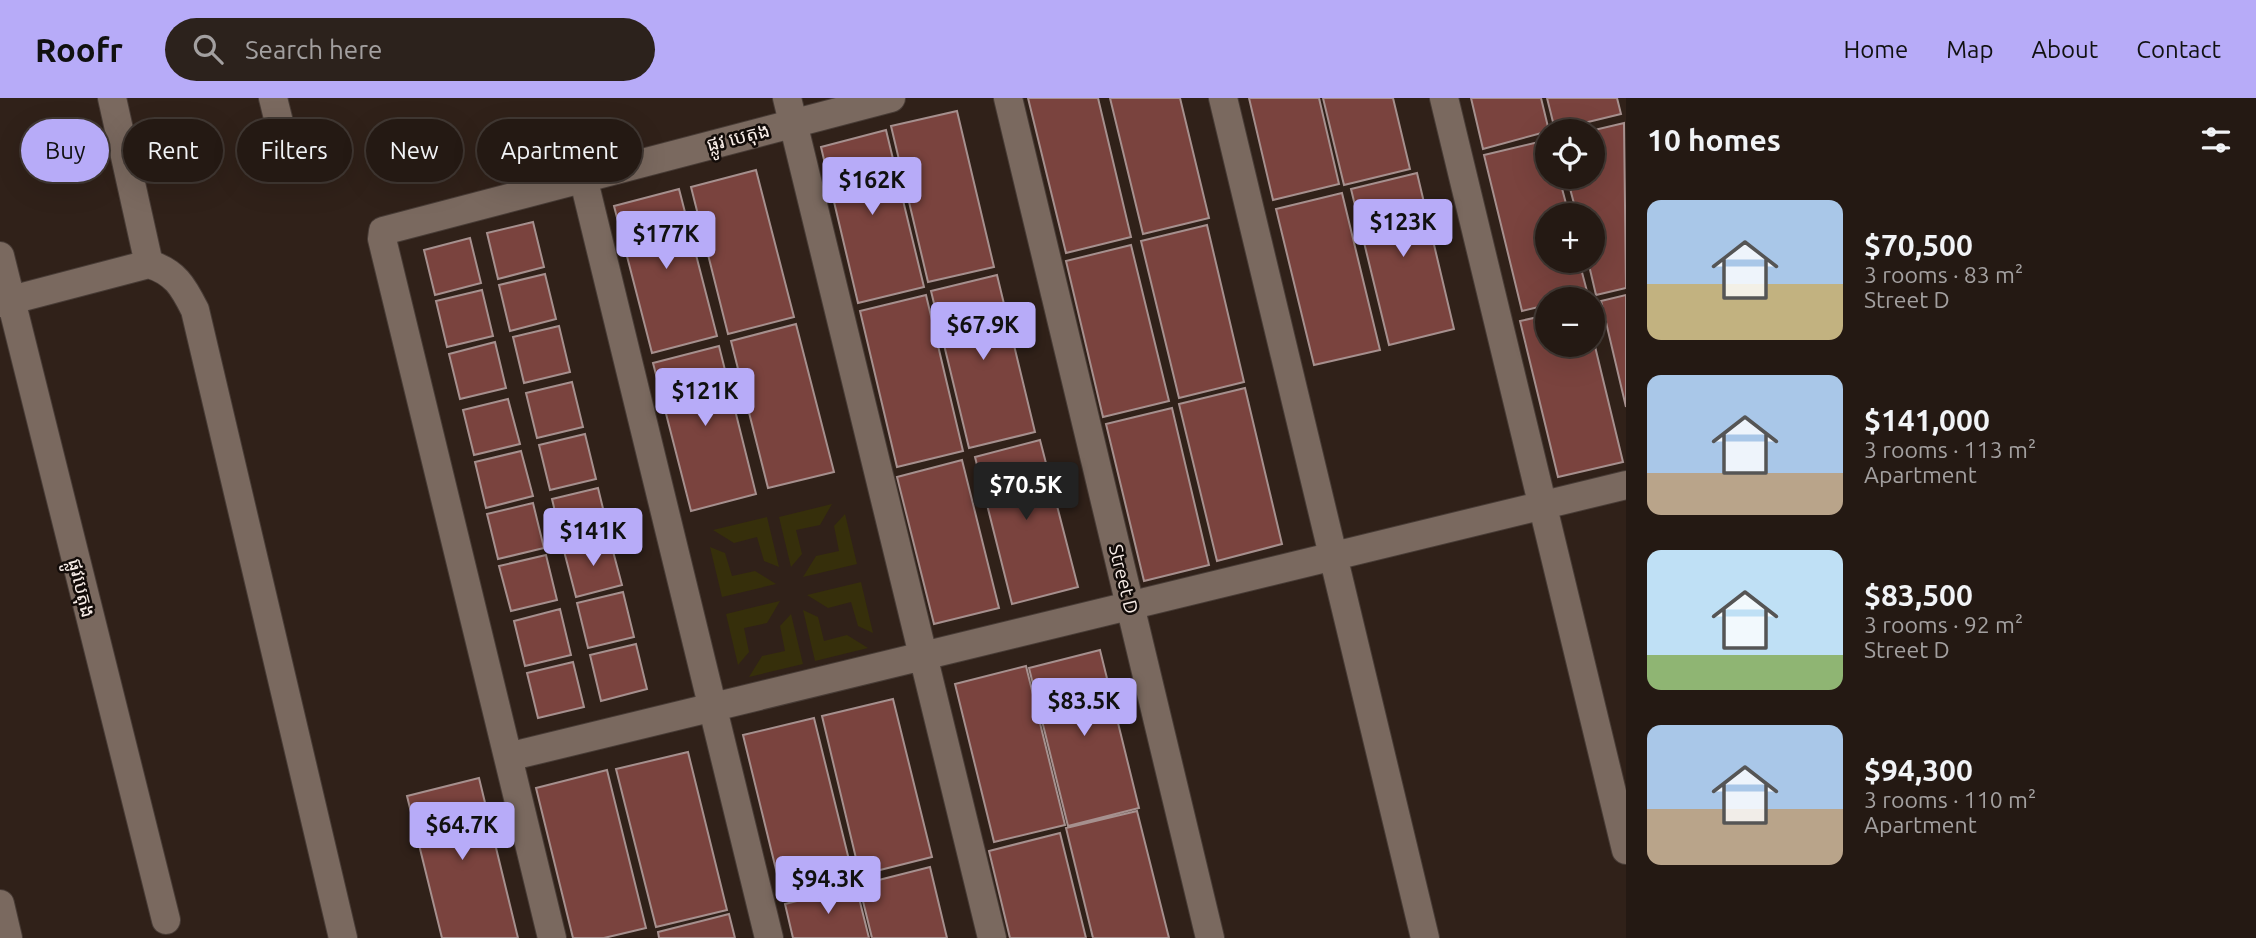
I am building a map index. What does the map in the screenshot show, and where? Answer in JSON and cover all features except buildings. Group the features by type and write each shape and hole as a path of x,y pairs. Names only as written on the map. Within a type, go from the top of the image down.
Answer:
{"street":[{"path":"112,98 149,264"},
{"path":"273,98 278,119"},
{"name":"ផ្លូវ បេតុង","path":"642,158 790,110 891,98"},
{"name":"Street D","path":"1008,98 1210,938"},
{"path":"1223,98 1425,938"},
{"path":"1444,98 1626,850"},
{"path":"790,110 992,938"},
{"name":"ផ្លូវ បេតុង","path":"508,757 388,266 383,230 564,182"},
{"path":"584,182 769,938"},
{"name":"ផ្លូវបេតុង","path":"0,256 5,302 166,920"},
{"path":"5,302 149,264 167,270 182,284 195,310 343,938"},
{"path":"552,938 508,757 1626,485"},
{"path":"0,904 8,938"}],"shaded area":[{"path":"832,504 820,525 796,530 802,554 791,567 779,517"},
{"path":"845,514 857,564 803,577 816,556 839,551 834,526"},
{"path":"767,517 779,567 764,561 757,537 734,543 713,530"},
{"path":"710,547 725,553 732,576 755,571 776,584 722,597"},
{"path":"861,582 873,633 858,626 851,602 828,608 807,595"},
{"path":"780,601 767,623 744,628 749,652 738,665 726,614"},
{"path":"803,610 818,617 824,641 847,635 868,648 815,661"},
{"path":"791,614 803,664 749,677 762,656 785,651 780,626"}]}
